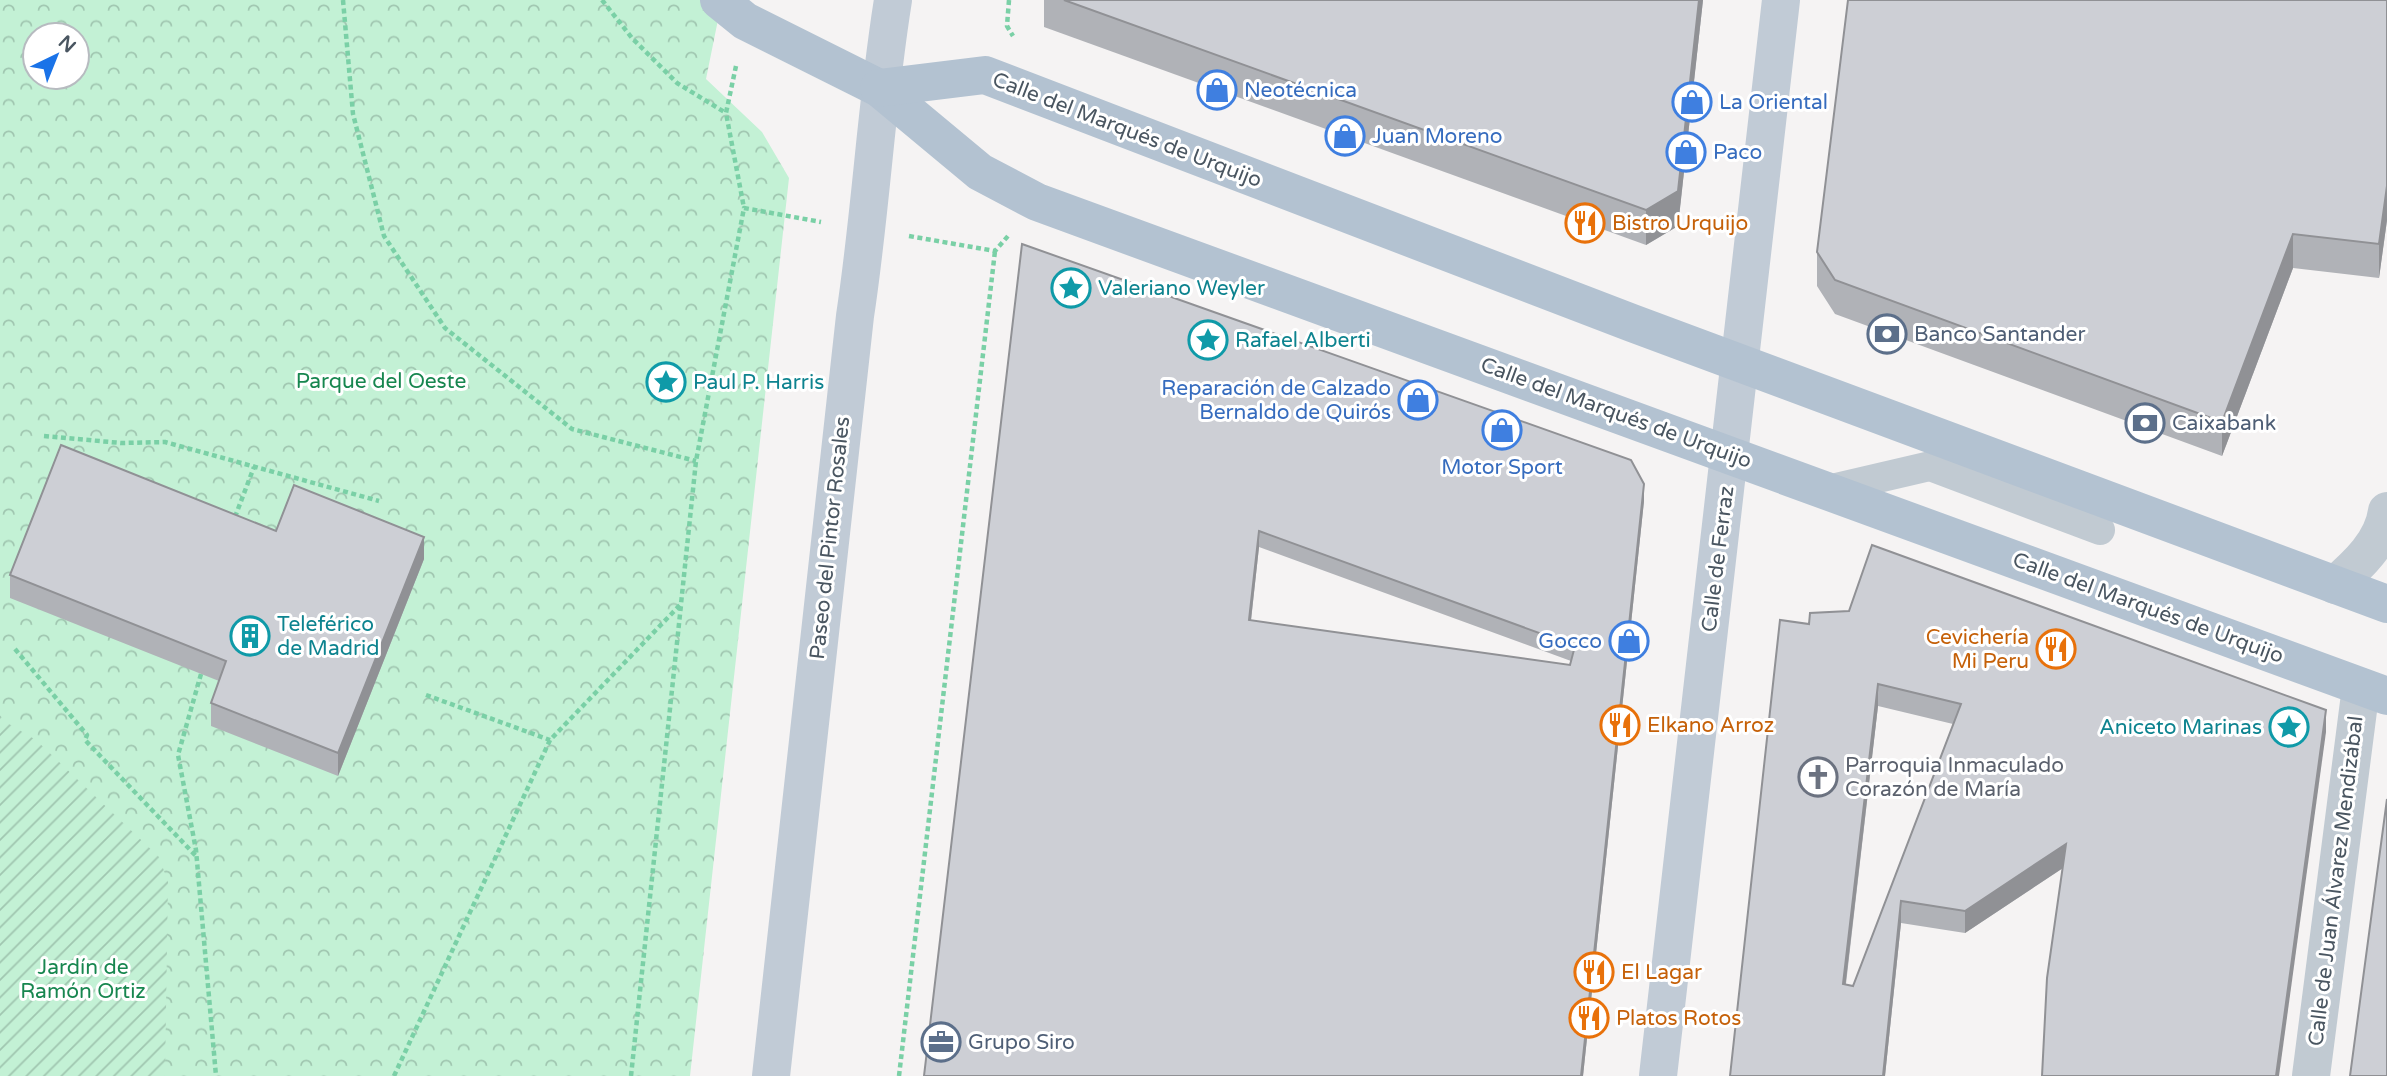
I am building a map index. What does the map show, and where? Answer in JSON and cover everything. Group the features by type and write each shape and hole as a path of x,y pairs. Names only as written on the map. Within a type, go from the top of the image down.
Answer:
{"main road":[{"name":"Paseo del Pintor Rosales","path":"771,1076 855,316 868,229 879,88 893,0"},
{"name":"Calle de Ferraz","path":"1658,1076 1781,0"},
{"path":"732,10 879,88"},
{"name":"Calle del Marqués de Urquijo","path":"879,88 985,75 2387,604"},
{"name":"Calle del Marqués de Urquijo","path":"879,88 980,172 1037,202 2374,691"}],"street":[{"path":"2336,585 2361,563 2385,525 2387,511"},
{"name":"Calle de Juan Álvarez Mendizábal","path":"2311,1076 2374,691"}],"lane":[{"path":"1828,490 1930,466 2100,530"}],"path":[{"path":"343,0 353,114 384,236 445,328 572,429 696,461"},
{"path":"602,0 632,38 677,83 726,113"},
{"path":"631,1076 696,461 744,208 726,113 732,10"},
{"path":"898,1076 995,251 1037,202"},
{"path":"744,208 995,251"},
{"path":"44,436 121,443 166,442 379,500"},
{"path":"232,523 254,467"},
{"path":"394,1076 550,740 681,604"},
{"path":"15,649 87,735 85,740 197,857"},
{"path":"201,674 178,755 197,857 216,1076"},
{"path":"426,695 550,740"}],"green space":[{"name":"Parque del Oeste","path":"0,0 722,0 706,79 762,132 789,178 690,1076 0,1076"},
{"name":"Jardín de Ramón Ortiz","path":"0,715 4,721 36,740 159,857 168,882 165,1076 0,1076"}],"building":[{"path":"1064,0 1699,0 1678,191 1646,210"},
{"path":"1848,0 2387,0 2387,186 2379,244 2293,234 2222,422 1835,280 1817,252"},
{"path":"1022,244 1631,460 1644,484 1581,1076 924,1076","holes":["1259,531 1575,646 1570,665 1249,620"]},
{"name":"Teleférico de Madrid","path":"61,445 276,531 294,485 424,537 338,753 211,703 226,661 10,575"},
{"path":"1872,545 2326,710 2276,1076 2042,1076 2047,978 2066,844 1965,911 1901,901 1883,1076 1730,1076 1780,620 1809,624 1810,613 1849,611","holes":["1878,684 1961,704 1853,986 1843,984"]},
{"path":"2387,799 2387,1076 2350,1076"}],"place":[{"name":"Neotécnica","path":"1217,90"},
{"name":"La Oriental","path":"1692,102"},
{"name":"Juan Moreno","path":"1345,136"},
{"name":"Paco","path":"1686,152"},
{"name":"Bistro Urquijo","path":"1585,223"},
{"name":"Valeriano Weyler","path":"1071,288"},
{"name":"Banco Santander","path":"1887,334"},
{"name":"Rafael Alberti","path":"1208,340"},
{"name":"Paul P. Harris","path":"666,382"},
{"name":"Reparación de Calzado Bernaldo de Quirós","path":"1418,400"},
{"name":"Caixabank","path":"2145,423"},
{"name":"Motor Sport","path":"1502,430"},
{"name":"Teleférico de Madrid","path":"250,636"},
{"name":"Gocco","path":"1629,641"},
{"name":"Cevichería Mi Peru","path":"2056,649"},
{"name":"Elkano Arroz","path":"1620,725"},
{"name":"Aniceto Marinas","path":"2289,727"},
{"name":"Parroquia Inmaculado Corazón de María","path":"1818,777"},
{"name":"El Lagar","path":"1594,972"},
{"name":"Platos Rotos","path":"1589,1018"},
{"name":"Grupo Siro","path":"941,1042"}]}
